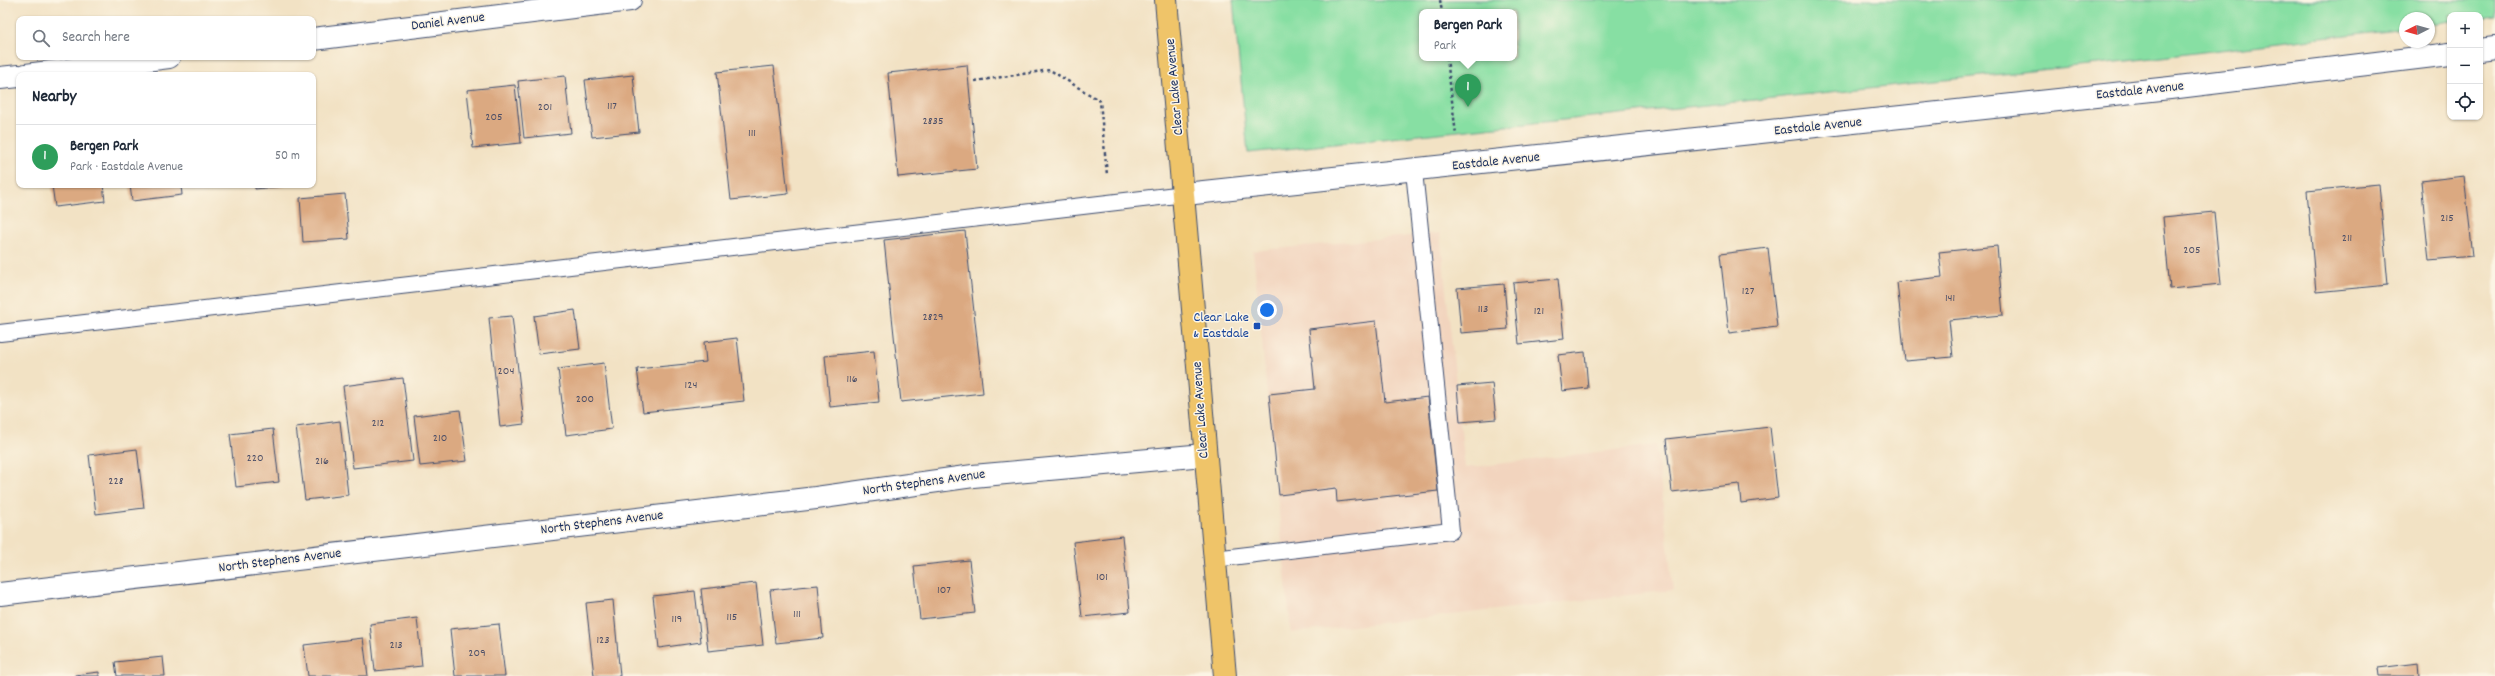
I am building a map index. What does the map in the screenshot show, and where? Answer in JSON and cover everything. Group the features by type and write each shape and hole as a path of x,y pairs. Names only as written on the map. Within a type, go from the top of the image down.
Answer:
{"main road":[{"name":"Clear Lake Avenue","path":"1166,0 1185,194 1204,455 1225,676"}],"street":[{"name":"Daniel Avenue","path":"316,39 630,0"},
{"path":"2483,50 2495,48"},
{"name":"Eastdale Avenue","path":"1185,194 1414,171 2162,89 2447,54"},
{"path":"50,72 145,60"},
{"path":"0,78 16,76"},
{"name":"North Stephens Avenue","path":"0,594 816,498 973,476 1204,455"}],"lane":[{"path":"1214,560 1451,531 1414,171"},
{"path":"0,333 1185,194"}],"path":[{"path":"1447,61 1460,166"},
{"path":"975,81 1050,70 1100,101 1106,175 1113,174"}],"shaded area":[{"path":"1440,233 1465,468 1656,445 1673,590 1291,633 1253,251"}],"green space":[{"path":"1233,0 2495,0 2495,17 2483,19 2483,12 2447,12 2447,22 2435,24 2435,12 2399,12 2399,29 2136,60 1248,153"}],"building":[{"path":"967,65 977,169 898,177 888,73"},
{"path":"774,66 788,194 731,200 717,72"},
{"path":"633,75 639,132 592,137 585,80"},
{"path":"565,76 571,133 524,138 518,81"},
{"path":"515,85 521,143 473,148 467,90"},
{"path":"2464,176 2473,256 2429,260 2421,181"},
{"path":"2379,184 2388,285 2316,292 2307,191"},
{"path":"52,188 103,188 105,201 55,207"},
{"path":"130,188 181,188 182,195 132,201"},
{"path":"345,194 349,239 303,242 300,198"},
{"path":"2214,212 2221,284 2170,289 2163,217"},
{"path":"965,231 983,393 901,402 884,240"},
{"path":"1997,246 2003,315 1949,320 1953,357 1905,361 1897,282 1942,277 1939,252"},
{"path":"1768,248 1777,327 1729,333 1720,254"},
{"path":"1558,279 1564,339 1519,344 1513,283"},
{"path":"1504,284 1508,329 1461,333 1457,288"},
{"path":"575,310 580,349 539,354 534,316"},
{"path":"512,316 524,424 500,427 489,318"},
{"path":"1376,321 1385,402 1428,397 1438,491 1337,502 1336,488 1279,495 1269,394 1315,389 1309,329"},
{"path":"737,338 744,401 643,412 637,369 706,362 704,342"},
{"path":"874,351 879,402 830,407 825,356"},
{"path":"1585,352 1588,388 1562,391 1558,355"},
{"path":"604,363 612,429 566,435 558,369"},
{"path":"403,378 413,461 353,468 343,386"},
{"path":"1492,383 1496,419 1460,422 1457,386"},
{"path":"460,410 467,461 420,466 414,416"},
{"path":"340,421 348,495 305,500 296,427"},
{"path":"1770,427 1778,498 1741,503 1739,484 1672,492 1666,439"},
{"path":"273,429 279,482 236,487 230,434"},
{"path":"137,449 144,508 96,514 89,455"},
{"path":"1122,536 1130,612 1082,617 1073,542"},
{"path":"969,560 975,613 920,619 914,566"},
{"path":"756,583 763,645 708,651 701,589"},
{"path":"818,585 823,638 776,643 770,590"},
{"path":"695,591 701,642 659,648 653,596"},
{"path":"613,600 620,676 594,676 586,603"},
{"path":"417,618 422,666 375,671 370,624"},
{"path":"499,624 505,676 455,676 450,629"},
{"path":"363,638 368,676 308,676 304,645"},
{"path":"163,657 165,676 117,676 115,662"},
{"path":"2419,663 2420,676 2379,676 2378,668"},
{"path":"99,672 99,676 75,676 75,675"}],"place":[{"name":"Bergen Park","path":"1468,107"},
{"name":"Clear Lake & Eastdale","path":"1257,326"}]}
